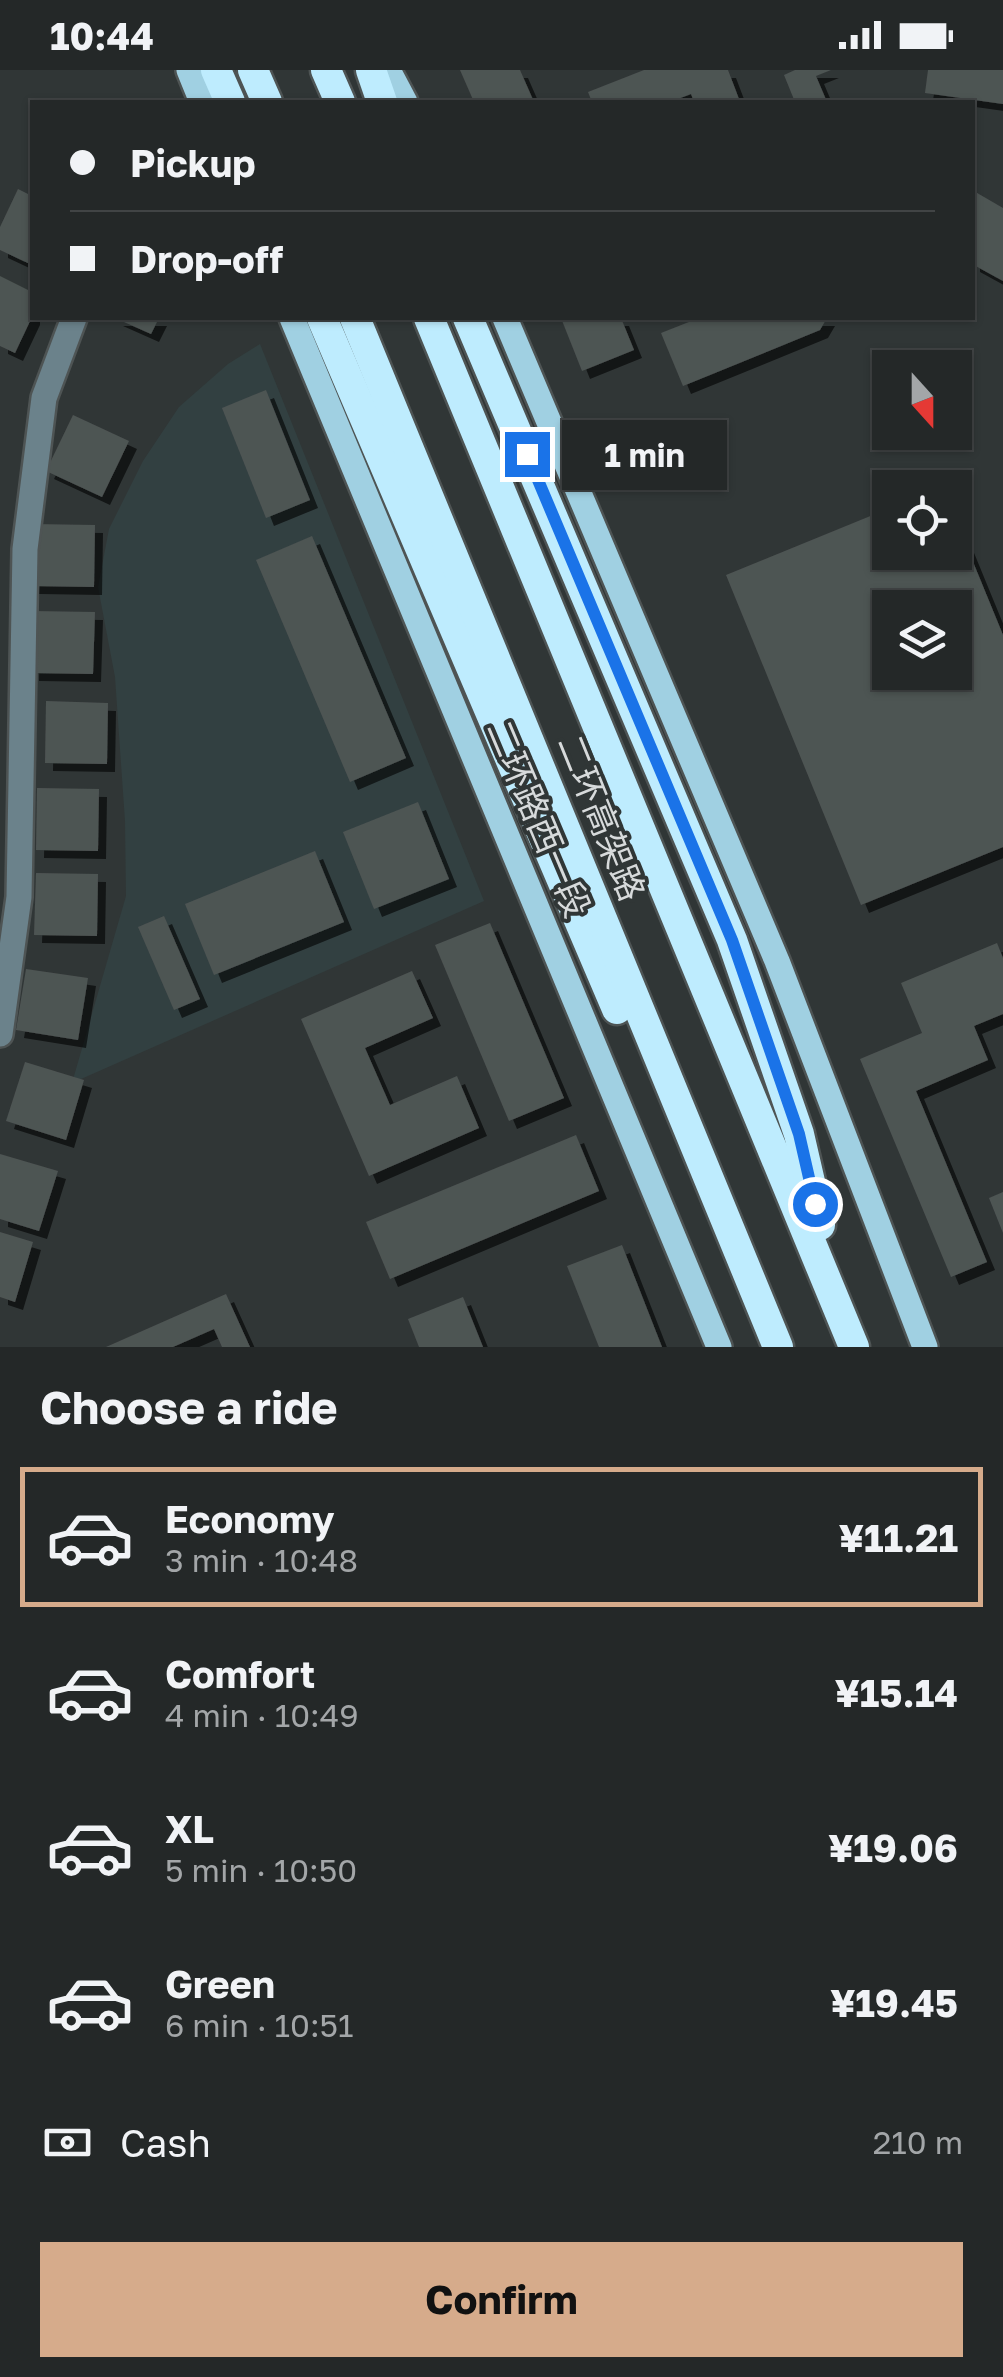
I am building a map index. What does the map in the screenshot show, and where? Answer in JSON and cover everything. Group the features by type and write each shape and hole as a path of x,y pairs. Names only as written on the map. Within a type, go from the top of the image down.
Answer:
{"highway":[{"path":"216,70 229,100"},
{"path":"253,70 265,100"},
{"path":"326,70 339,100"},
{"path":"372,70 381,100"},
{"path":"323,320 638,1058 759,1300"},
{"name":"二环高架路","path":"356,320 778,1347"},
{"name":"二环高架路","path":"430,320 854,1347"},
{"path":"469,320 732,940 799,1134 840,1310"}],"main road":[{"path":"189,70 201,100"},
{"path":"388,70 404,100"},
{"name":"二环路西一段","path":"293,320 720,1347"},
{"path":"505,320 778,961 925,1347"}],"street":[{"path":"0,1034 19,898 24,549 44,398 73,320"}],"shaded area":[{"path":"260,344 484,901 72,1083 126,896 115,677 98,587 109,529 143,461 179,407 228,364"}],"building":[{"path":"460,70 520,70 533,100 473,100"},
{"path":"644,70 728,70 739,99 693,100 691,94 675,100 591,100 588,92"},
{"path":"795,70 831,70 816,76 826,100 794,100 784,75"},
{"path":"928,70 1003,70 1003,104 925,93"},
{"path":"18,189 30,195 30,264 0,250 0,227"},
{"path":"975,192 1003,208 1003,281 975,266"},
{"path":"0,276 30,291 31,320 15,353 0,346"},
{"path":"120,320 158,320 151,334"},
{"path":"562,320 622,320 634,350 582,371"},
{"path":"694,320 826,320 820,330 683,386 661,333"},
{"path":"266,390 310,500 266,518 222,408"},
{"path":"73,415 129,441 102,497 46,471"},
{"path":"872,515 872,570 972,570 972,559 1003,635 1003,847 861,905 726,575"},
{"path":"32,524 95,525 94,587 31,586"},
{"path":"312,536 406,758 350,782 256,560"},
{"path":"32,611 95,612 93,674 31,673"},
{"path":"46,701 108,703 107,764 45,763"},
{"path":"37,788 99,789 98,851 36,850"},
{"path":"418,802 449,879 374,909 343,832"},
{"path":"315,851 344,922 214,975 185,904"},
{"path":"36,873 98,874 97,936 34,935"},
{"path":"164,916 200,999 174,1010 138,927"},
{"path":"490,923 564,1098 509,1121 435,945"},
{"path":"997,943 1003,958 1003,1014 974,1026 988,1060 916,1091 987,1262 951,1277 860,1059 922,1033 901,983"},
{"path":"26,969 88,978 78,1040 16,1030"},
{"path":"412,971 433,1018 365,1048 390,1105 457,1076 479,1128 369,1176 301,1019"},
{"path":"25,1062 84,1080 66,1140 6,1121"},
{"path":"576,1135 599,1191 390,1279 366,1222"},
{"path":"0,1154 58,1171 39,1231 0,1219"},
{"path":"1003,1192 1003,1233 989,1198"},
{"path":"0,1232 33,1242 15,1302 0,1297"},
{"path":"622,1245 662,1347 599,1347 567,1266"},
{"path":"226,1294 250,1347 222,1347 214,1329 173,1347 106,1347"},
{"path":"463,1297 483,1347 419,1347 408,1319"}],"route":[{"path":"527,454 732,940 799,1134 815,1204"}]}
